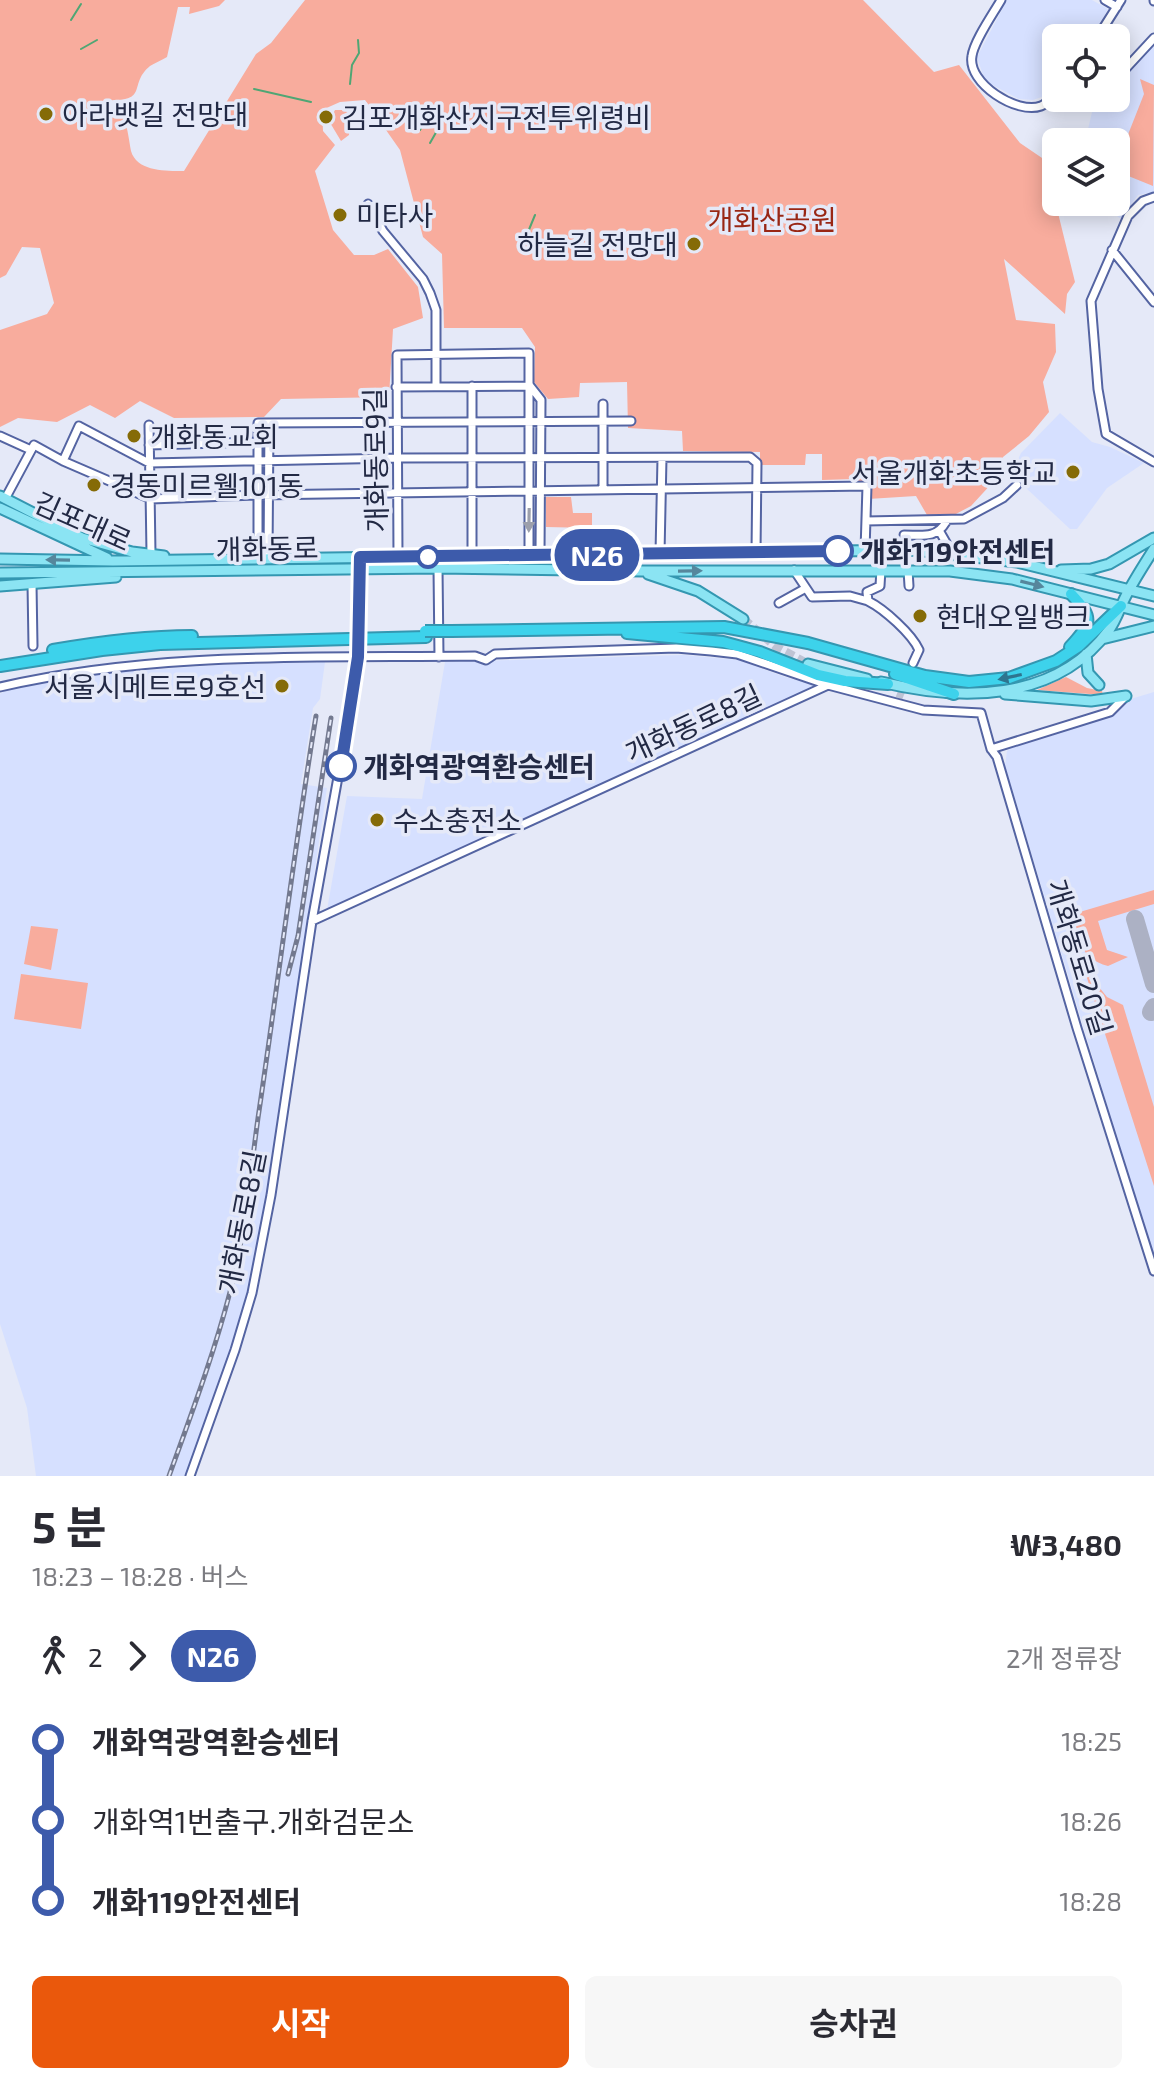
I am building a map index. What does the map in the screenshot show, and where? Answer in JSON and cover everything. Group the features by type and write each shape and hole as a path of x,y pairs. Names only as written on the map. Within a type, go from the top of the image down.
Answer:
{"highway":[{"path":"1056,661 1088,624 1086,610 1071,594"},
{"path":"451,634 724,627 808,643 925,676 969,682 1009,678 1056,661 1085,641 1121,606"},
{"path":"625,633 723,642 760,652 818,675 845,681 888,684"},
{"path":"5,662 104,642 159,636 722,633 759,637 899,675 954,694"}],"main road":[{"name":"김포대로","path":"2,501 82,538 175,560"},
{"name":"김포대로","path":"2,501 113,561 148,572"},
{"path":"1052,571 1091,569 1109,564 1154,538"},
{"path":"997,693 1041,681 1086,654 1111,627 1154,549"},
{"name":"개화동로","path":"0,573 303,569 398,557 904,550 1017,562 1154,596"},
{"name":"개화동로","path":"0,559 113,561 320,557 438,568 950,571 1012,579 1154,615"},
{"path":"303,569 306,563 321,561 320,557"},
{"path":"642,571 698,591 743,619"},
{"path":"0,586 100,580 148,572"},
{"path":"1102,639 1154,626"},
{"path":"1086,654 1088,673 1099,685"},
{"path":"808,664 888,684 954,694 997,693 1091,701 1126,696"}],"street":[{"path":"1001,0 971,55 972,70 982,85 1016,105 1029,108 1042,105"},
{"path":"1105,0 1119,3 1106,24"},
{"path":"1130,64 1154,38"},
{"path":"1154,197 1132,210 1091,301 1104,426 1111,439 1154,462"},
{"path":"368,204 383,231 423,279 430,293 436,310 436,386"},
{"path":"1112,250 1152,300"},
{"path":"1152,300 1154,289"},
{"path":"437,354 529,353 529,556"},
{"name":"개화동로9길","path":"398,557 397,355 437,354"},
{"path":"472,386 472,556"},
{"path":"396,387 530,386"},
{"path":"530,386 541,400 540,555"},
{"path":"603,404 603,489"},
{"path":"263,558 258,495 258,423 631,421"},
{"path":"263,558 269,423"},
{"path":"149,425 151,553"},
{"path":"63,461 79,426 149,463 397,458 750,457 757,463 756,553"},
{"path":"0,436 31,450"},
{"path":"149,445 258,442"},
{"path":"2,501 34,445 151,499 268,494 867,486 865,551"},
{"path":"660,554 662,458"},
{"path":"866,521 946,522 964,519 1003,498 1017,485"},
{"path":"904,521 904,550"},
{"path":"904,535 935,535 946,522"},
{"path":"940,532 952,553"},
{"path":"359,627 360,563"},
{"path":"438,568 439,657"},
{"path":"868,601 867,592 880,586 881,569"},
{"path":"794,570 812,597 850,596 882,608 914,640 919,650 913,663"},
{"path":"908,570 909,586"},
{"path":"32,584 33,646"},
{"path":"779,603 806,588"},
{"path":"0,687 167,661 475,656 486,660 495,654 676,648 737,654 828,685"},
{"path":"32,666 33,680"},
{"name":"개화동로20길","path":"828,685 923,710 981,713 1154,1271"},
{"name":"개화동로8길","path":"312,921 828,685"},
{"path":"991,749 1110,712 1126,696"},
{"name":"개화동로8길","path":"190,1476 252,1293 271,1195 312,921 338,777"}],"shaded area":[{"path":"1007,0 1092,0 1108,9 1100,24 1042,24 1042,97 1019,99 985,81 977,57"},
{"path":"1154,42 1154,192 1138,195 1130,206 1130,128 1088,128 1092,112 1130,112 1130,69"},
{"name":"서울개화초등학교","path":"1060,413 1092,442 1144,463 1107,488 1077,529 1070,529 1011,474 1021,453"},
{"path":"683,655 739,660 817,685 327,910 347,796 422,799 445,662"},
{"path":"325,662 320,699 313,708 301,784 327,788 259,1246 235,1337 186,1476 36,1476 27,1408 0,1324 0,694 6,690 80,675 221,665"},
{"path":"1154,692 1154,1261 1005,766 1007,751 1013,745 1111,713 1124,701"}],"green space":[{"name":"개화산공원","path":"0,0 225,0 219,6 189,14 190,7 178,7 167,57 143,73 133,95 119,100 105,100 102,109 124,118 131,151 139,163 153,169 184,171 256,54 271,43 305,0 863,0 934,72 959,65 1020,143 1042,158 1042,216 1059,216 1075,282 1067,294 1065,314 1004,259 1016,320 1055,324 1056,352 1043,382 1049,412 1029,436 1003,457 994,481 971,506 954,515 927,515 916,496 868,499 865,486 854,479 822,480 822,454 806,454 805,465 760,465 760,452 683,451 682,431 628,428 627,382 580,383 579,397 548,399 534,382 535,347 522,328 444,328 442,254 423,237 400,150 365,100 340,102 322,110 323,131 335,145 315,171 333,230 354,255 374,255 388,249 418,287 423,318 393,329 389,397 281,399 264,417 174,418 140,401 115,418 90,405 57,422 18,418 0,427 0,330 47,314 54,303 40,248 22,247 6,275 0,278"},
{"path":"1140,79 1154,85 1153,186 1130,177 1130,130 1144,94"},
{"path":"335,110 345,110 350,115 349,135 341,141 329,121"},
{"path":"546,497 571,497 573,513 592,513 592,528 546,527"},
{"path":"1066,677 1087,688 1102,691 1103,695 1037,690"},
{"path":"1154,890 1154,904 1098,921 1107,950 1128,957 1108,966 1098,963 1086,953 1073,914"},
{"path":"31,926 58,929 51,970 24,964"},
{"path":"1087,972 1107,997 1123,1005 1154,1107 1154,1186 1086,975"},
{"path":"21,974 88,983 81,1029 14,1019"}],"waterway":[{"path":"71,20 81,4"},
{"path":"81,49 97,40"},
{"path":"350,84 352,65 359,53 358,40"},
{"path":"254,89 311,102"},
{"path":"420,130 428,114"},
{"path":"430,143 438,129"},
{"path":"528,232 535,215"}],"taxiway":[{"path":"1135,919 1154,984"},
{"path":"1151,1012 1154,1007"}],"tunnel":[{"path":"743,619 778,648 808,664"},
{"path":"899,698 913,663"}],"railway":[{"path":"169,1476 217,1338 240,1249 316,716"},
{"path":"288,974 298,936 331,718"}],"bus line":[{"name":"N26","path":"341,766 358,657 360,557 838,551"}],"place":[{"name":"아라뱃길 전망대","path":"46,114"},
{"name":"김포개화산지구전투위령비","path":"326,117"},
{"name":"미타사","path":"340,215"},
{"name":"하늘길 전망대","path":"694,244"},
{"name":"개화동교회","path":"134,436"},
{"name":"서울개화초등학교","path":"1073,472"},
{"name":"경동미르웰101동","path":"94,485"},
{"name":"개화119안전센터","path":"838,551"},
{"name":"현대오일뱅크","path":"920,616"},
{"name":"서울시메트로9호선","path":"282,686"},
{"name":"개화역광역환승센터","path":"341,766"},
{"name":"수소충전소","path":"377,820"}]}
